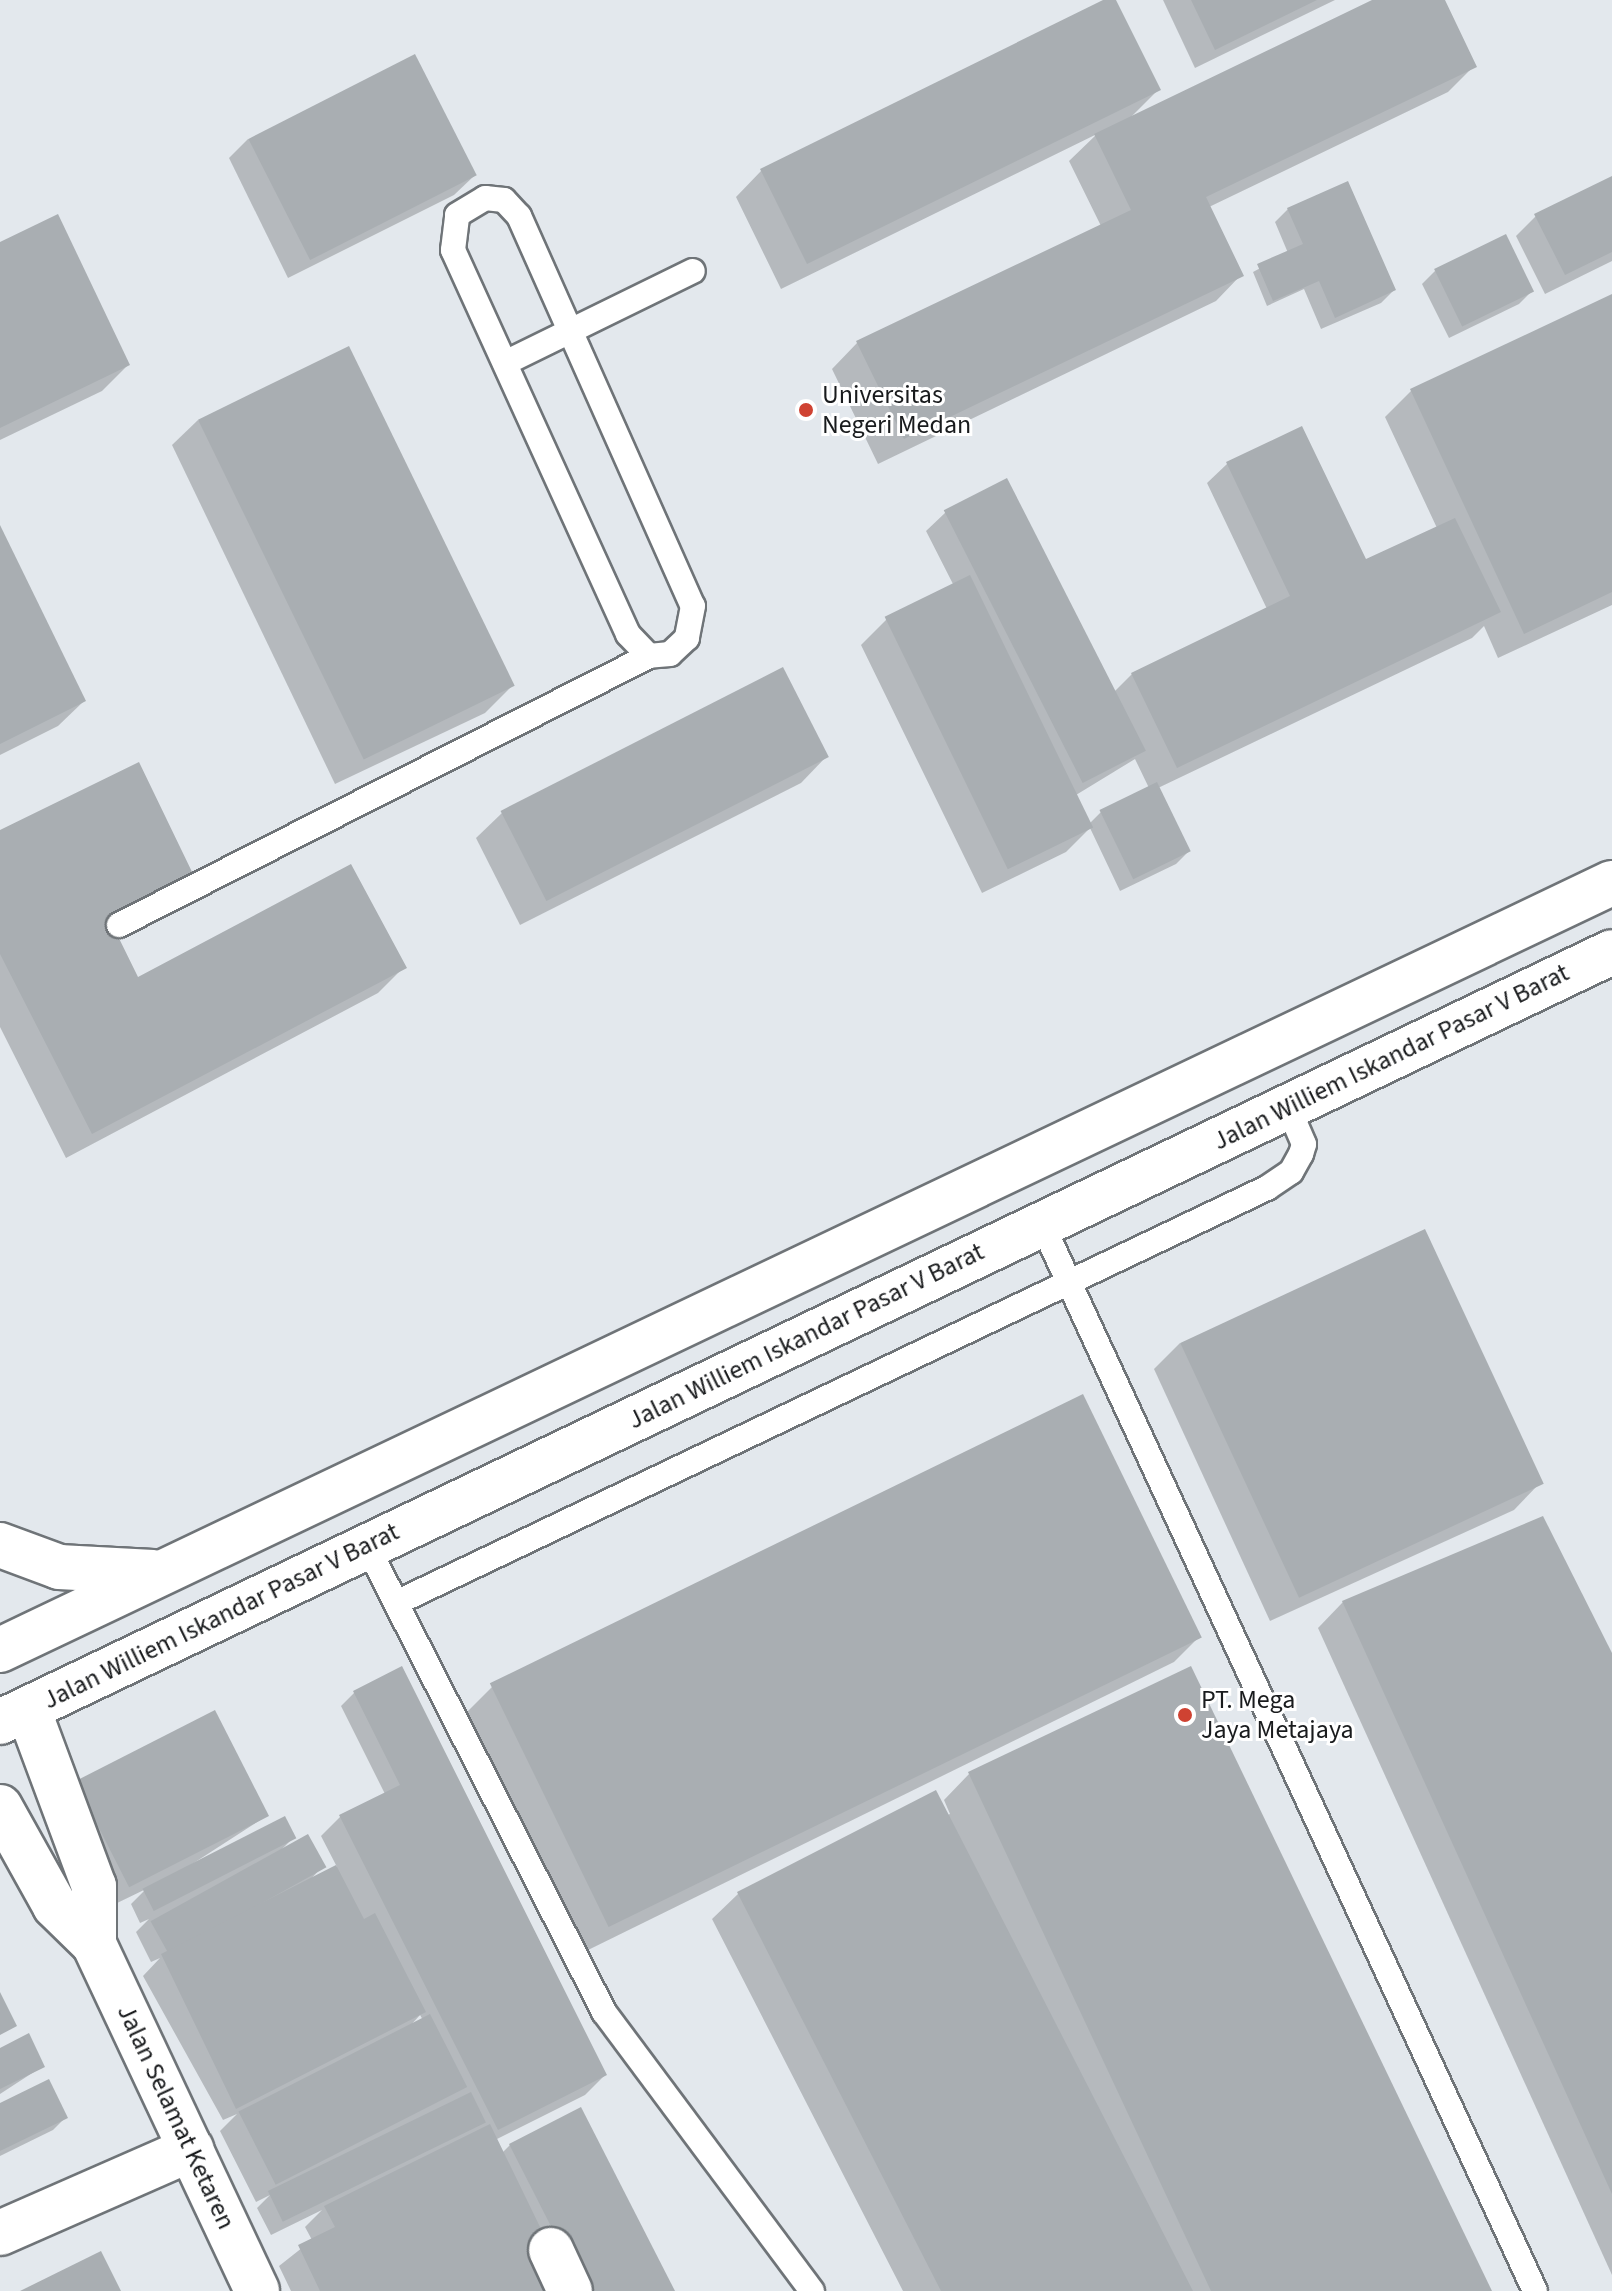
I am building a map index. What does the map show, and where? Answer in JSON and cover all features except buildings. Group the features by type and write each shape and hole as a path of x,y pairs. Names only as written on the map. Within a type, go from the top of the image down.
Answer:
{"street":[{"path":"0,1650 1612,883"},
{"name":"Jalan Williem Iskandar Pasar V Barat","path":"14,1716 1612,952"},
{"path":"1015,1167 1042,1224"},
{"path":"0,1545 59,1567 112,1574 166,1571"},
{"name":"Jalan Selamat Ketaren","path":"14,1716 94,1886 94,1944"},
{"name":"Jalan Selamat Ketaren","path":"0,1807 55,1906 94,1944 257,2291"},
{"path":"0,2233 191,2149"},
{"path":"551,2250 570,2291"}],"lane":[{"path":"494,198 512,207 573,332 693,606 692,626 680,648 659,658 649,656 628,634 453,250 452,225 475,202 494,198"},
{"path":"505,363 693,271"},
{"path":"119,925 649,656"},
{"path":"396,1603 1070,1285 1291,1172 1304,1144 1288,1107"},
{"path":"1042,1224 1535,2291"},
{"path":"367,1546 604,2012 812,2291"}],"place":[{"name":"Universitas Negeri Medan","path":"806,410"},
{"name":"PT. Mega Jaya Metajaya","path":"1185,1715"}]}
